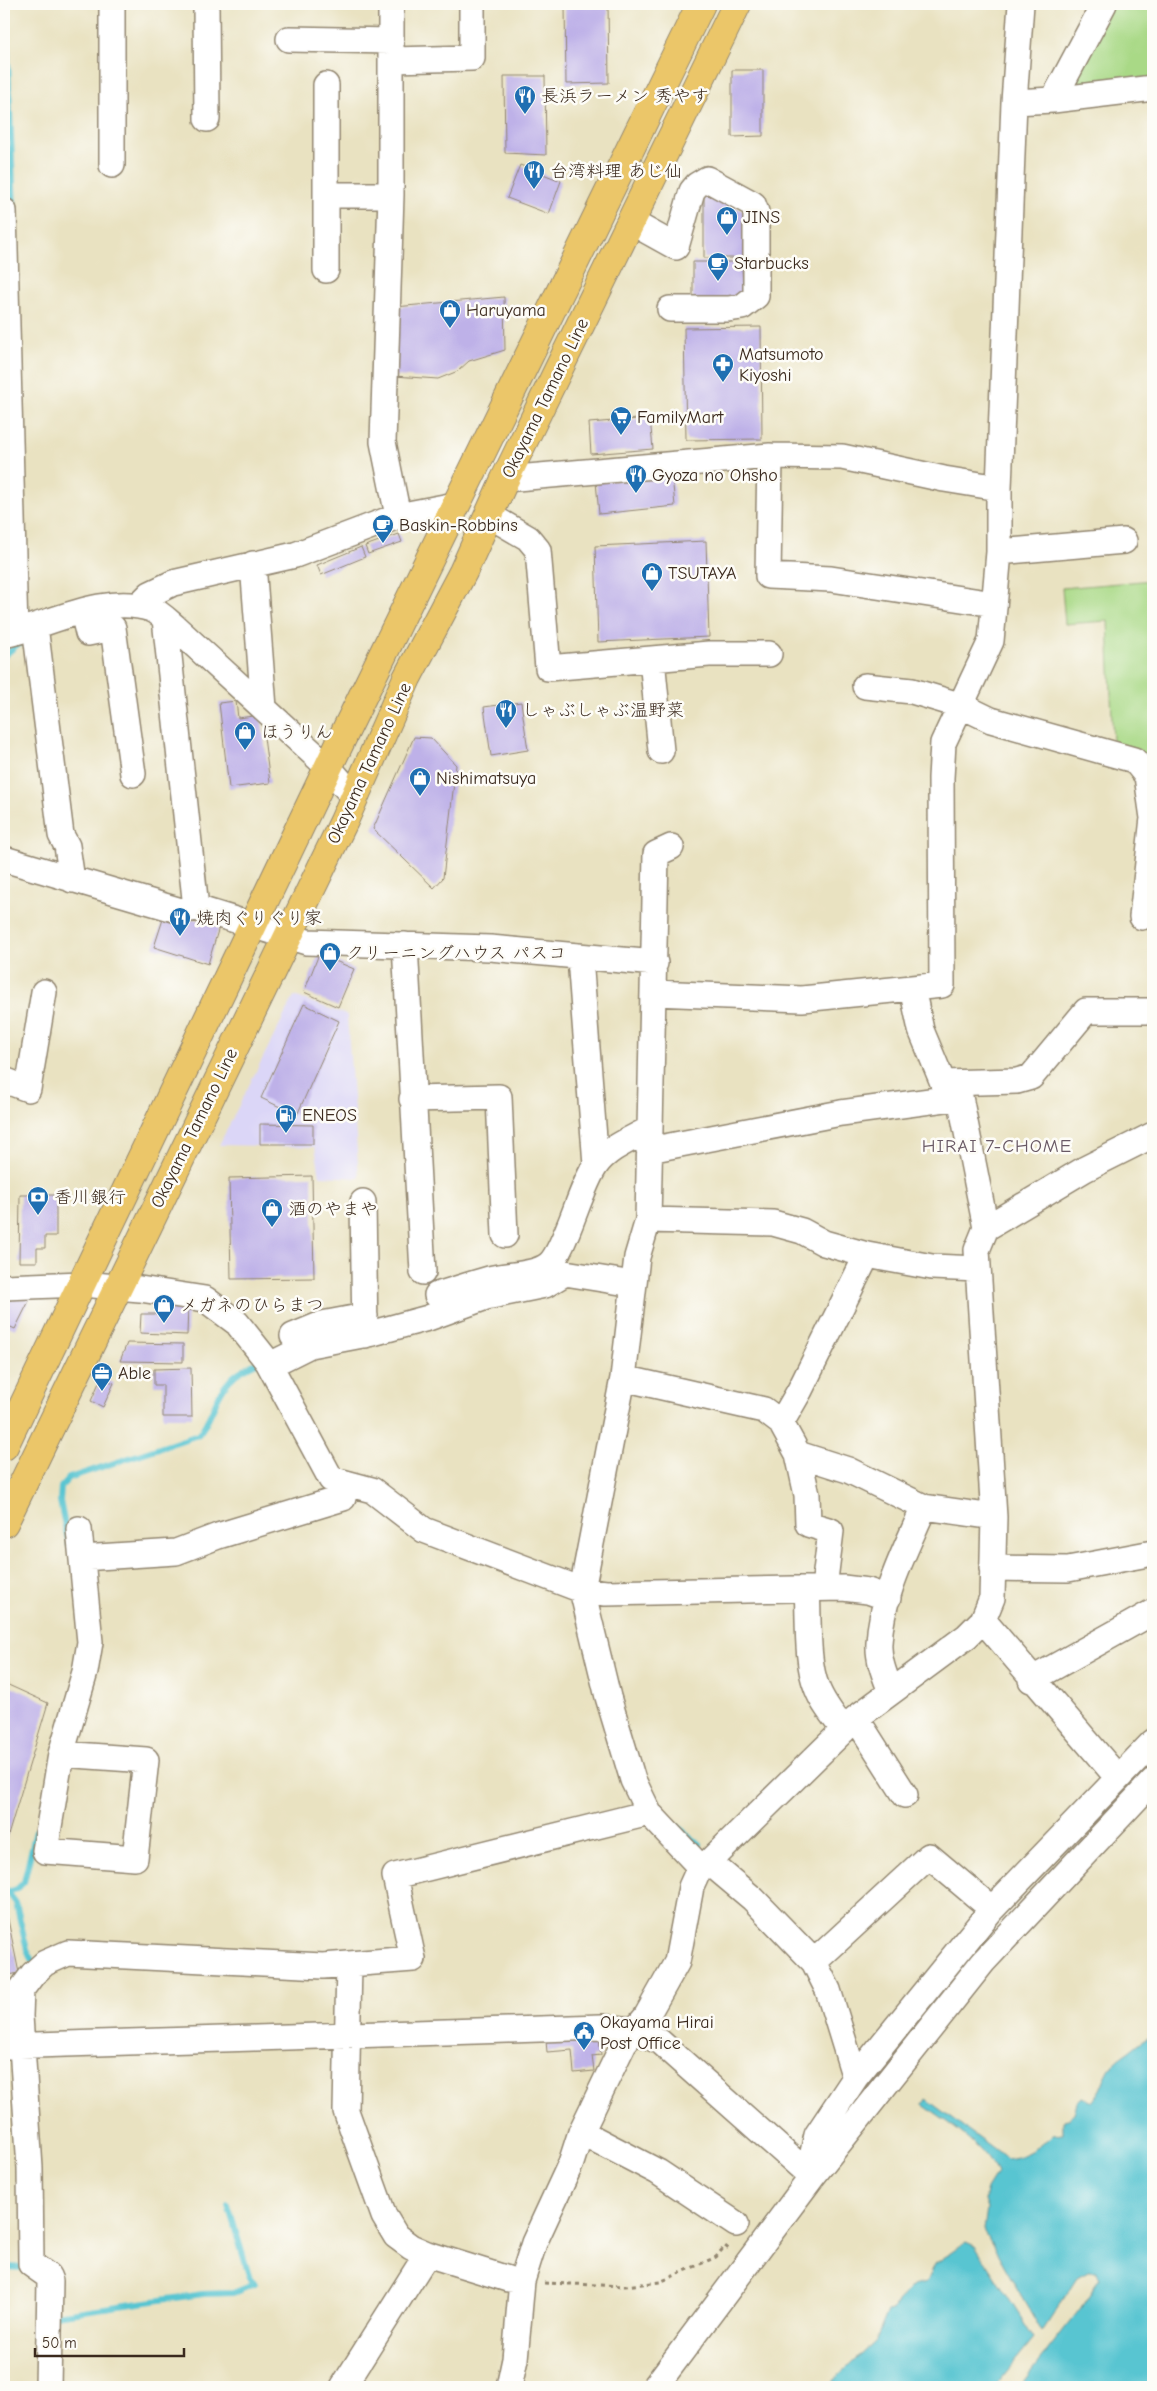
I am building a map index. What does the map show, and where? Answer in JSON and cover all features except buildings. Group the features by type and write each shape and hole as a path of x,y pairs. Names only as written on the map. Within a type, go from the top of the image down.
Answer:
{"main road":[{"name":"Okayama Tamano Line","path":"4,1446 455,505 701,4"},
{"name":"Okayama Tamano Line","path":"4,1523 354,797 408,678 490,516 505,479 737,4"}],"street":[{"path":"112,4 112,165"},
{"path":"206,4 208,119"},
{"path":"391,4 387,46 383,442 398,516"},
{"path":"289,39 387,46 472,58 472,4"},
{"path":"654,994 802,999 942,985 941,778 943,743 991,641 999,552 999,488 1014,102 1021,4"},
{"path":"1053,100 1104,4"},
{"path":"326,85 326,270"},
{"path":"1014,102 1053,100 1153,88"},
{"path":"631,222 676,247 692,191 706,179 753,204 756,212 756,296 742,307 670,309"},
{"path":"327,195 385,195"},
{"path":"4,211 9,578 25,633 61,835 67,846 72,880"},
{"path":"505,479 770,456 842,457 944,479 999,488"},
{"path":"770,456 768,576 831,579 994,604"},
{"path":"138,606 150,594 173,583 253,572 398,516 455,505"},
{"path":"490,516 528,538 538,550 548,668 709,654 769,654"},
{"path":"999,552 1124,541"},
{"path":"253,572 264,708"},
{"path":"25,633 85,619 102,606 128,604 152,609 329,768 354,797"},
{"path":"85,619 88,633 113,628 133,774"},
{"path":"165,619 196,908"},
{"path":"652,659 661,751"},
{"path":"865,686 912,691 962,706 991,720 1144,762 1153,818 1142,916"},
{"path":"671,847 656,854 648,1220 637,1257 623,1378 582,1590 608,1697 633,1780 649,1813 704,1864 754,1899 818,1959 855,2078"},
{"path":"4,859 181,911 196,908 254,924 307,942 490,948 580,958 655,963"},
{"path":"405,946 423,1272"},
{"path":"580,958 596,1164"},
{"path":"509,2387 514,2359 522,2281 534,2243 572,2163 581,2132 624,2043 646,2017 677,1962 691,1887 704,1864 850,1724 968,1636 983,1620 992,1598 994,1516 977,1250 986,1228 952,1090 921,1030 912,988"},
{"path":"4,1080 28,1089 44,992"},
{"path":"265,1359 365,1325 428,1318 477,1292 539,1270 549,1264 557,1253 596,1164 610,1152 649,1139 841,1113 952,1090 1017,1081 1031,1077 1086,1011 1153,1011"},
{"path":"412,1099 499,1097 505,1235"},
{"path":"986,1228 1085,1169 1153,1135"},
{"path":"363,1202 365,1325"},
{"path":"648,1220 772,1223 802,1231 824,1243 867,1255 932,1267 978,1269"},
{"path":"781,1423 800,1390 867,1255"},
{"path":"437,1295 544,1284 565,1273 633,1284"},
{"path":"4,1287 82,1284 205,1299 237,1323 265,1359 331,1479 372,1490 424,1530 582,1590 606,1593 816,1588 868,1591 888,1598"},
{"path":"623,1378 764,1410 781,1423 798,1454 807,1495 808,1524 831,1531 816,1588 812,1671 816,1687 824,1703 850,1724 905,1795"},
{"path":"798,1454 848,1470 924,1507 994,1516"},
{"path":"82,1558 176,1552 218,1536 343,1498 346,1483"},
{"path":"891,1692 881,1665 879,1643 888,1598 924,1507"},
{"path":"61,1754 146,1760 135,1858 45,1851 61,1754 85,1672 90,1642 79,1529"},
{"path":"992,1568 1068,1569 1153,1554"},
{"path":"1032,1680 1153,1612"},
{"path":"983,1620 1115,1781"},
{"path":"812,2176 812,2157 817,2135 855,2078 992,1909 1153,1742"},
{"path":"1096,1840 1090,1833 1115,1781"},
{"path":"655,2387 812,2176 983,1962 1153,1781"},
{"path":"48,2387 50,2281 48,2276 32,2265 30,2168 13,2045 21,1990 33,1974 46,1963 68,1953 323,1966 413,1959 395,1876 649,1813"},
{"path":"818,1959 929,1856 992,1909"},
{"path":"349,1964 346,2111 384,2216 396,2236 427,2254 522,2281"},
{"path":"13,2045 601,2026 635,2030 660,2042 812,2176"},
{"path":"581,2132 658,2172 736,2224"},
{"path":"343,2387 427,2254"}],"path":[{"path":"522,2281 566,2285 626,2286 660,2282 716,2257 725,2246 746,2263"}],"shaded area":[{"path":"294,996 347,1015 359,1178 320,1176 315,1147 219,1145"}],"green space":[{"path":"1112,4 1153,4 1153,81 1071,85"},
{"path":"1153,580 1153,757 1113,744 1108,621 1065,624 1062,588"}],"water":[{"path":"1153,2037 1153,2387 1019,2387 1080,2309 1100,2278 1096,2272 1088,2272 1077,2278 1042,2332 984,2230 987,2208 984,2200 987,2189 997,2173 974,2144 923,2105 926,2099 1007,2159 1020,2156 1043,2143 1053,2134 1063,2133 1063,2120 1072,2116 1077,2102 1082,2097 1092,2102 1114,2063 1142,2041"},
{"path":"966,2242 975,2246 1034,2338 994,2387 827,2387 876,2340 888,2311 893,2310 897,2302 913,2285 927,2282 935,2264"}],"waterway":[{"path":"7,38 14,211"},
{"path":"4,656 17,645 25,642"},
{"path":"69,1545 60,1501 61,1487 69,1478 198,1435 230,1380 240,1371 261,1361"},
{"path":"678,1827 699,1844"},
{"path":"4,1893 17,1889 24,1882 36,1831"},
{"path":"8,1892 16,1903 27,1950 35,1964"},
{"path":"55,2315 203,2294 233,2293 255,2284 250,2279 228,2205"},
{"path":"4,2267 27,2268"}],"place":[{"name":"長浜ラーメン 秀やす","path":"525,115"},
{"name":"台湾料理 あじ仙","path":"534,190"},
{"name":"JINS","path":"727,236"},
{"name":"Starbucks","path":"718,282"},
{"name":"Haruyama","path":"450,329"},
{"name":"Matsumoto Kiyoshi","path":"723,383"},
{"name":"FamilyMart","path":"621,436"},
{"name":"Gyoza no Ohsho","path":"636,494"},
{"name":"Baskin-Robbins","path":"383,544"},
{"name":"TSUTAYA","path":"652,592"},
{"name":"しゃぶしゃぶ温野菜","path":"506,729"},
{"name":"ほうりん","path":"245,751"},
{"name":"Nishimatsuya","path":"420,797"},
{"name":"焼肉ぐりぐり家","path":"180,937"},
{"name":"クリーニングハウス パスコ","path":"330,972"},
{"name":"ENEOS","path":"286,1134"},
{"name":"香川銀行","path":"38,1216"},
{"name":"酒のやまや","path":"272,1228"},
{"name":"メガネのひらまつ","path":"164,1324"},
{"name":"Able","path":"102,1392"},
{"name":"Okayama Hirai Post Office","path":"584,2051"}],"district":[{"name":"HIRAI 7-CHOME","path":"997,1145"}]}
